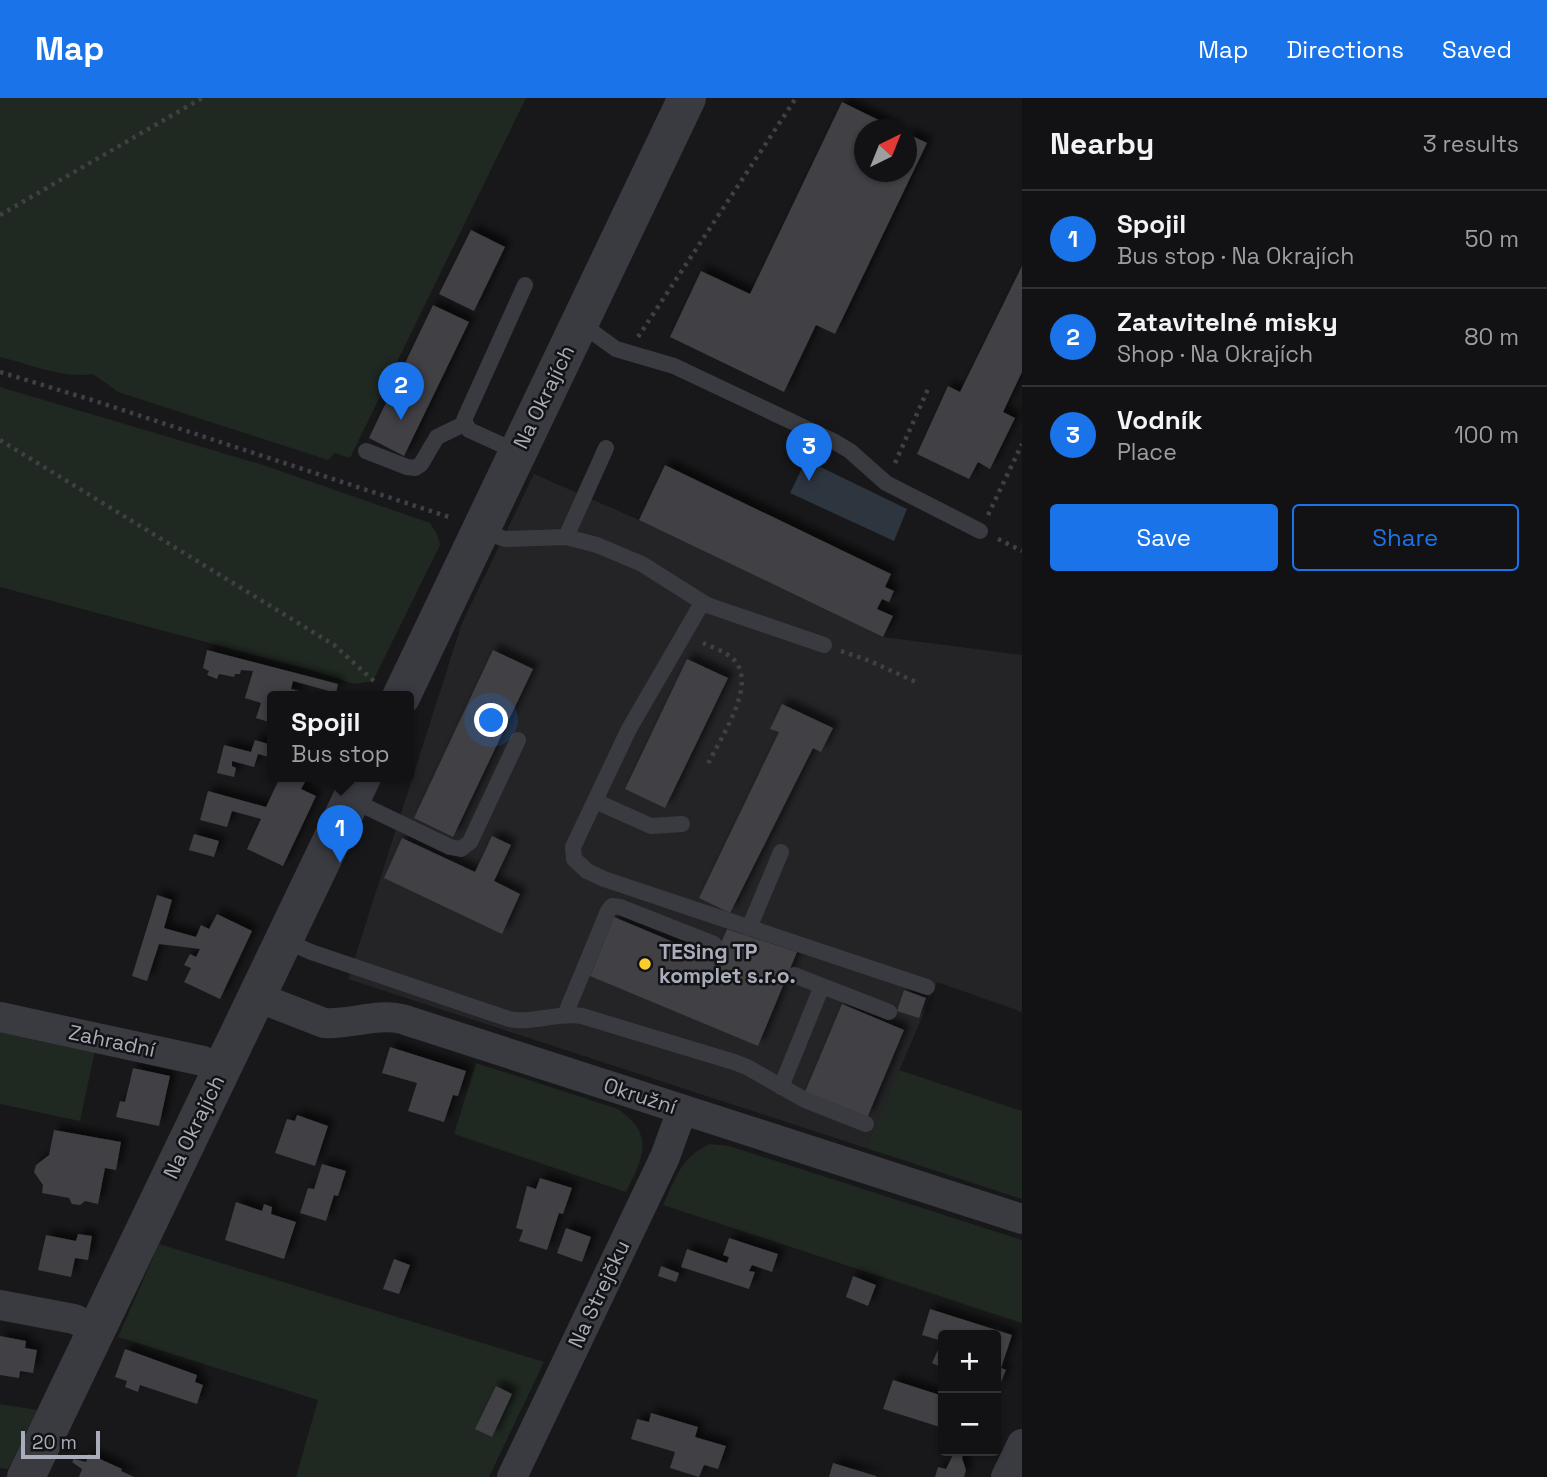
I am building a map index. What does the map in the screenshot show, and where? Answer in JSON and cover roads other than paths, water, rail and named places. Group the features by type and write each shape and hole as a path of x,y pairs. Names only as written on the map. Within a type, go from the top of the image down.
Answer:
{"street":[{"name":"Na Okrajích","path":"393,691 481,531 687,98"},
{"name":"Na Okrajích","path":"26,1477 357,789"},
{"name":"Okružní","path":"257,997 324,1023 336,1024 382,1017 402,1019 1022,1219"},
{"name":"Zahradní","path":"0,1017 203,1061 222,1069"},
{"name":"Na Strejčku","path":"512,1477 665,1157 682,1110"},
{"path":"0,1305 74,1319 96,1329"},
{"path":"1006,1477 1022,1444"}],"lane":[{"path":"518,452 469,430 464,424 465,415 525,285"},
{"path":"580,323 616,349 674,366 835,442 850,451 886,483 980,531"},
{"path":"366,452 415,468 421,464 437,437 464,424"},
{"path":"566,537 606,448"},
{"path":"481,531 505,538 566,537 624,555 702,603 824,645"},
{"path":"702,603 635,718 572,852 574,859 587,871 604,879 928,987"},
{"path":"357,789 450,847 461,849 470,842 518,740"},
{"path":"595,801 651,826 682,824"},
{"path":"749,928 781,852"},
{"path":"565,1015 612,906 714,944"},
{"path":"284,940 311,953 509,1019 527,1021 565,1015 582,1016 734,1062 805,1100 866,1124"},
{"path":"794,975 889,1012"},
{"path":"781,1087 822,986"}],"place":[{"name":"Zatavitelné misky","path":"401,420"},
{"name":"Vodník","path":"809,481"},
{"name":"Spojil","path":"340,863"},
{"name":"TESing TP komplet s.r.o.","path":"645,964"}]}
